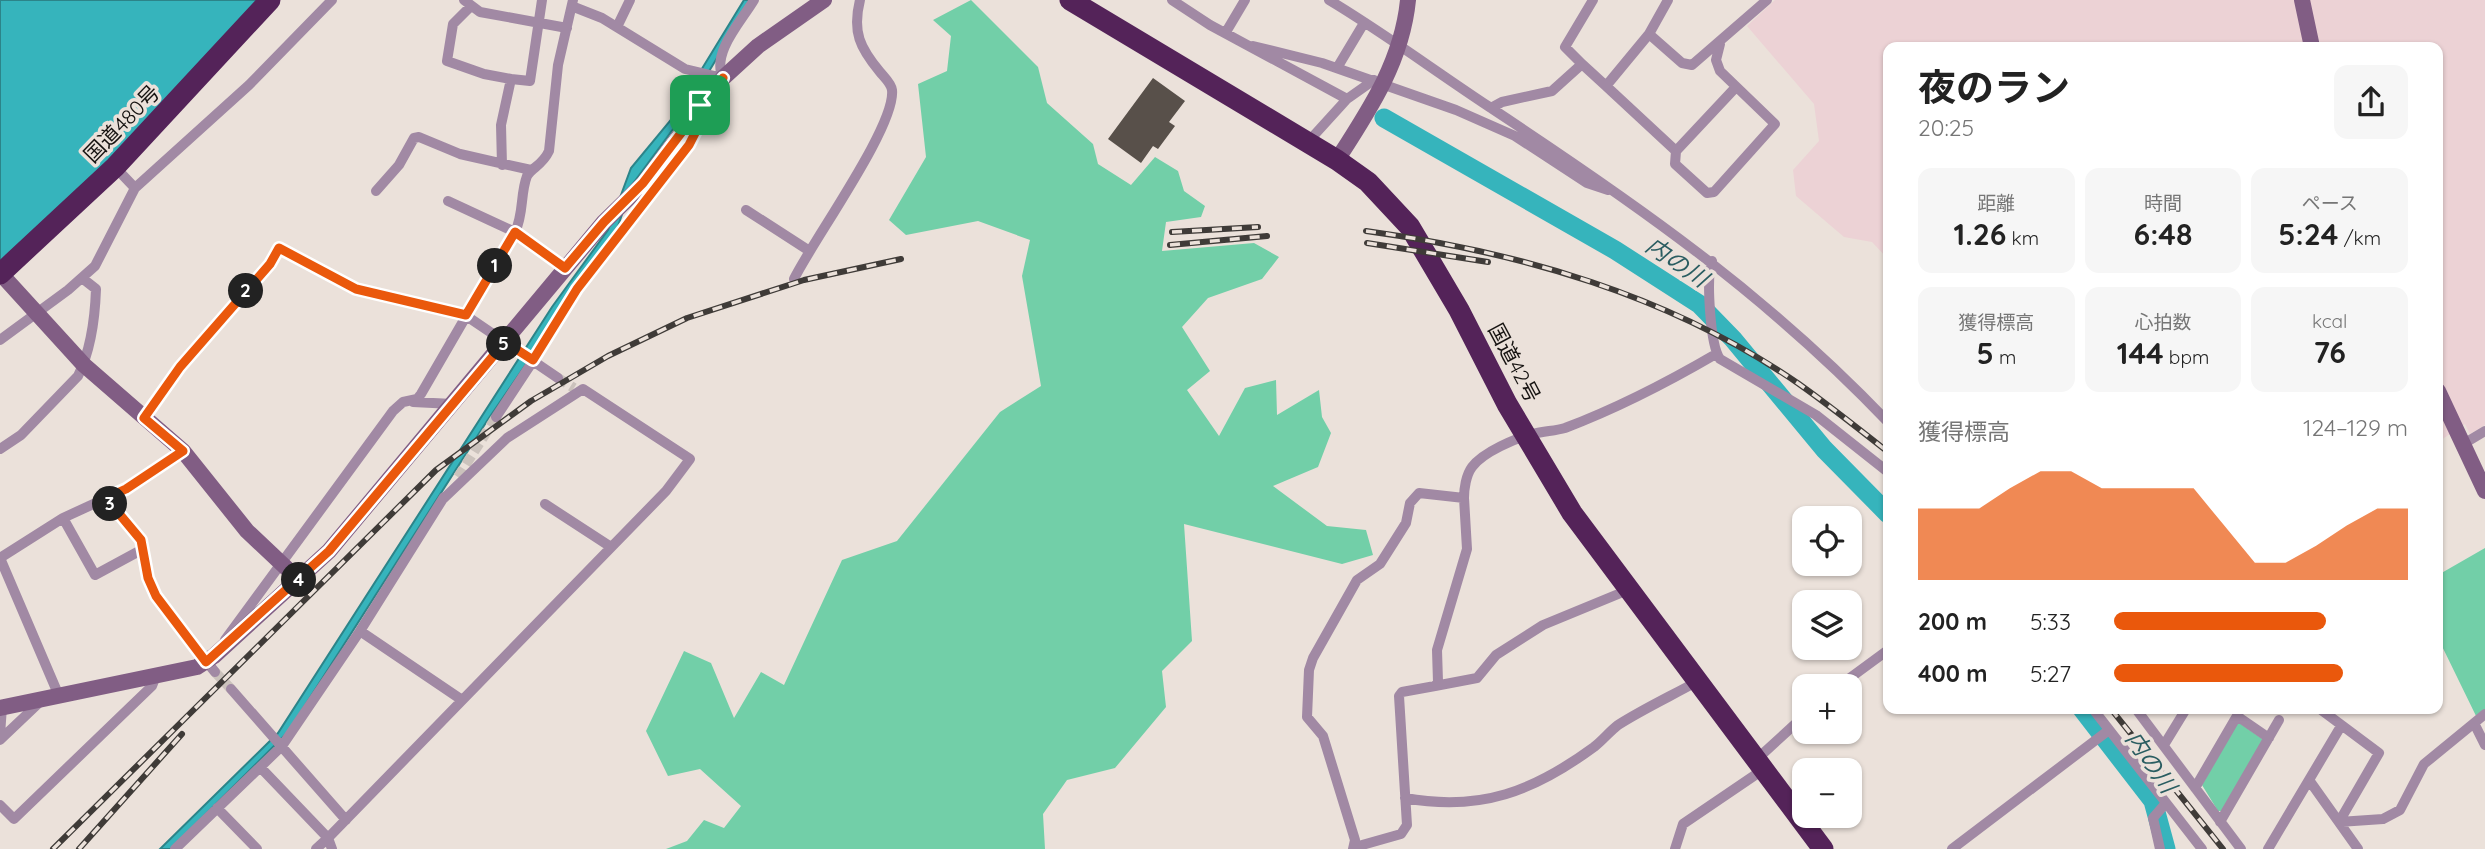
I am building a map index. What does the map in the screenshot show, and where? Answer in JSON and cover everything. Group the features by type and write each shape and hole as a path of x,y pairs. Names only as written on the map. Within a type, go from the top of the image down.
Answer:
{"highway":[{"name":"国道480号","path":"0,273 116,167 270,0"},
{"name":"国道42号","path":"1070,0 1337,160 1368,181 1410,227 1572,513 1824,849"}],"street":[{"path":"0,340 82,278 95,265 135,188 249,85 332,0"},
{"path":"541,0 538,21 530,81 484,74 447,61 453,24 467,4 538,21 568,28"},
{"path":"617,27 630,0"},
{"path":"723,78 719,69 721,55 754,0"},
{"path":"0,737 1,707 212,663 345,533 604,222 643,183 723,78 758,46 824,0"},
{"path":"794,279 808,250 879,137 891,97 888,81 866,54 856,35 860,0"},
{"path":"1172,0 1347,99"},
{"path":"1226,32 1245,0"},
{"path":"1329,0 1618,193 1712,261 1785,321 1883,417"},
{"path":"1337,160 1400,47 1408,0"},
{"path":"1593,0 1565,47 1676,151"},
{"path":"1606,86 1649,34 1668,0"},
{"path":"1649,34 1688,65 1720,44 1767,0"},
{"path":"2302,0 2311,42"},
{"path":"413,402 421,394 522,218 526,179 531,170 543,162 551,141 558,65 574,3 685,69 723,78"},
{"path":"1337,68 1364,23"},
{"path":"1720,44 1717,66 1776,124 1714,192 1707,193 1675,164 1676,151 1736,87"},
{"path":"1253,46 1379,81 1498,128 1587,183 1618,193"},
{"path":"1491,108 1502,102 1552,91 1583,64"},
{"path":"496,417 577,289 689,145 723,78"},
{"path":"502,165 501,125 511,79"},
{"path":"1307,142 1347,99 1379,81"},
{"path":"376,191 399,165 414,138 419,137 460,154 531,170"},
{"path":"116,167 135,188"},
{"path":"448,201 515,232 565,268"},
{"path":"746,210 808,250"},
{"path":"144,418 180,367 270,264 279,248 356,289 466,315 558,378"},
{"path":"1712,261 1707,274 1716,354"},
{"path":"0,273 84,365 183,451 247,531 299,580"},
{"path":"0,449 21,435 78,376 84,365 92,328 96,289 82,278"},
{"path":"1435,686 1438,682 1437,650 1467,549 1464,488 1472,468 1487,455 1526,436 1563,429 1673,379 1716,354"},
{"path":"1716,354 1816,415 1883,468"},
{"path":"316,849 330,844 346,820 666,491 690,459 583,389 576,390 507,438 442,500"},
{"path":"2443,401 2485,491"},
{"path":"212,663 279,564 393,411 403,402 453,404"},
{"path":"2465,443 2485,431"},
{"path":"51,697 0,558 63,518 126,489 183,451"},
{"path":"174,849 282,747 458,477"},
{"path":"1464,498 1433,493 1419,494 1413,498 1406,523 1380,564 1357,580 1310,664 1307,717 1323,736 1354,848 1401,834 1407,825 1399,696 1402,692 1476,678 1496,655 1543,625 1628,590"},
{"path":"106,498 141,540 148,578 156,596 212,663"},
{"path":"545,504 611,547"},
{"path":"63,518 95,575 143,548"},
{"path":"360,631 462,699"},
{"path":"1855,674 1883,654"},
{"path":"0,805 14,819 152,686 156,676"},
{"path":"1405,798 1426,802 1469,802 1517,793 1591,749 1619,725 1698,681"},
{"path":"231,689 346,820"},
{"path":"0,737 51,697"},
{"path":"2097,714 2202,849"},
{"path":"2140,714 2241,849"},
{"path":"2164,745 2183,714"},
{"path":"2194,788 2238,714"},
{"path":"2241,714 2269,738"},
{"path":"2326,714 2379,753 2339,822"},
{"path":"2339,822 2383,819 2394,814 2404,804 2424,764 2485,714"},
{"path":"2220,821 2279,720"},
{"path":"2474,723 2485,745"},
{"path":"2268,849 2341,726"},
{"path":"1673,848 1683,824 1760,764 1792,729"},
{"path":"1952,849 2109,730"},
{"path":"260,767 330,844"},
{"path":"2309,780 2358,849"},
{"path":"2160,849 2153,818 2166,803"},
{"path":"217,808 257,849"}],"shaded area":[{"path":"1775,0 2485,0 2485,425 2470,434 2465,424 2443,439 2443,42 1883,42 1883,254 1872,242 1844,237 1796,196 1793,170 1819,141 1814,104 1747,26"}],"green space":[{"path":"971,0 1038,67 1047,103 1093,144 1098,164 1131,185 1155,157 1178,171 1184,191 1205,206 1201,217 1166,222 1162,251 1254,243 1279,257 1262,279 1208,298 1182,327 1210,371 1187,390 1219,436 1245,388 1276,380 1277,415 1319,390 1322,417 1331,433 1318,467 1273,486 1327,526 1366,530 1373,555 1342,564 1184,524 1192,641 1162,671 1166,707 1115,768 1067,780 1043,814 1045,849 666,849 687,841 704,820 724,828 741,806 700,769 668,776 646,731 684,651 711,663 734,718 761,672 784,685 842,560 897,541 1000,412 1041,386 1022,276 1030,240 978,221 906,235 889,220 926,157 918,84 947,71 951,36 933,20"},
{"path":"2485,548 2485,714 2478,720 2443,648 2443,572"},
{"path":"2238,722 2264,740 2224,811 2218,811 2202,785"}],"water":[{"path":"0,0 259,0 106,164 0,262"},
{"path":"744,0 752,0 679,121 632,185 615,235 487,421 288,732 171,849 160,849 278,733 552,307 608,230 631,168 670,121"}],"building":[{"path":"1153,78 1185,101 1169,122 1175,126 1158,149 1153,146 1141,163 1108,139"}],"waterway":[{"name":"内の川","path":"1384,118 1615,250 1699,304 1733,339 1824,449 1883,509"},
{"name":"内の川","path":"2086,714 2153,801 2166,849"}],"tunnel":[{"path":"558,378 574,388"},
{"path":"458,477 496,417"},
{"path":"215,672 231,689"}],"railway":[{"path":"1172,232 1258,227"},
{"path":"1366,231 1480,251 1536,265 1646,302 1750,353 1799,384 1883,448"},
{"path":"1170,245 1267,236"},
{"path":"1367,243 1488,262"},
{"path":"53,849 436,470 531,401 608,356 687,318 804,280 901,259"},
{"path":"2115,714 2223,849"},
{"path":"79,849 182,734"}],"route":[{"path":"723,78 706,118 689,145 577,289 533,360 505,342 329,551 206,662 172,621 156,596 148,578 141,540 106,498 126,489 183,451 144,418 180,367 270,264 279,248 356,289 466,315 515,232 565,268 604,222 636,192 700,105 723,78"}]}
